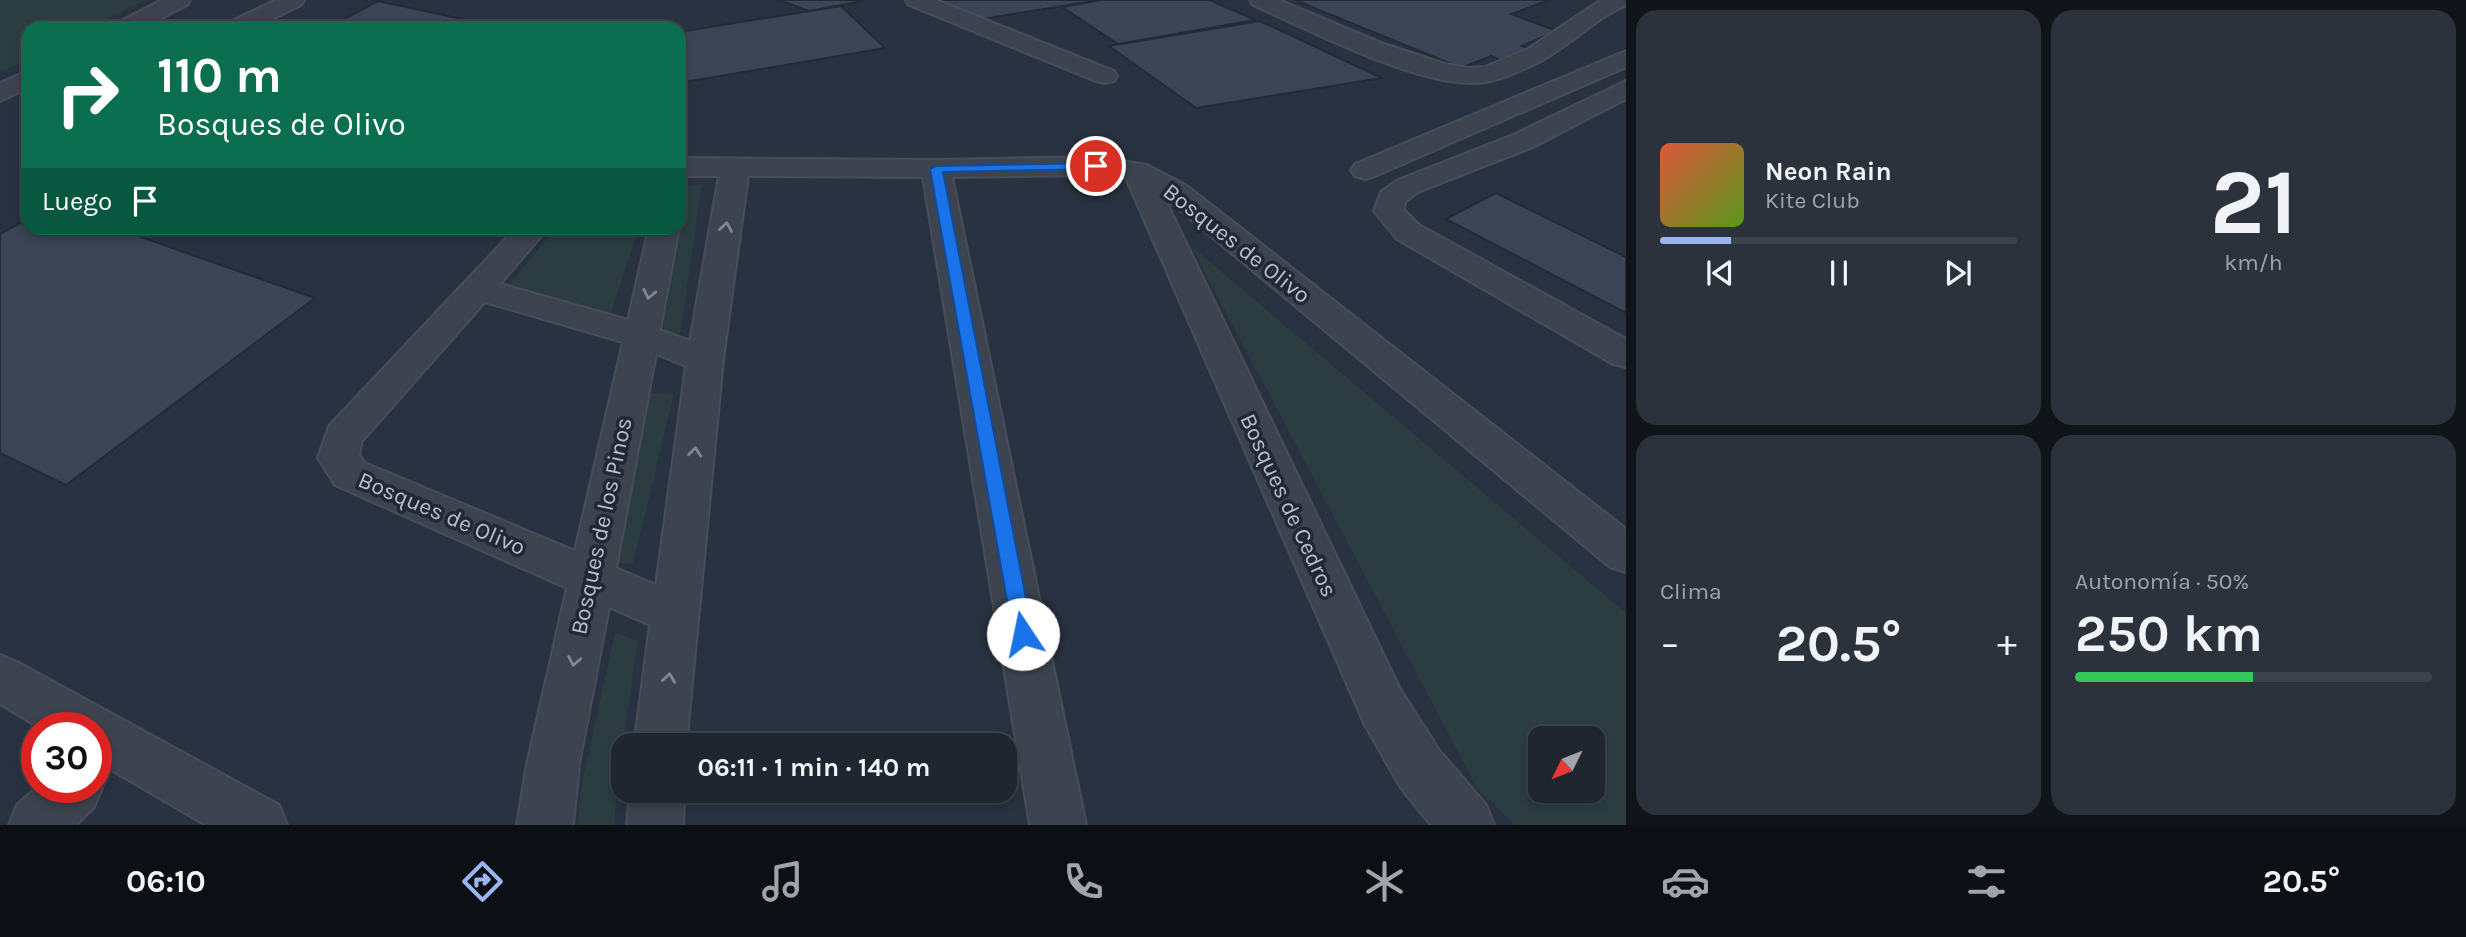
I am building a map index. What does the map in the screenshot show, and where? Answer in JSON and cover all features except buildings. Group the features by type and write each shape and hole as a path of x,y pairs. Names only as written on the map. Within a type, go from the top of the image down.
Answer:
{"street":[{"path":"138,21 179,0"},
{"path":"250,21 293,0"},
{"path":"918,0 1105,76"},
{"path":"1261,0 1409,61 1472,76 1487,75 1550,45 1561,39 1579,22 1619,0"},
{"path":"1365,170 1624,68"},
{"path":"1624,68 1523,141 1408,186 1391,198 1389,211 1408,232 1626,355"},
{"path":"0,93 21,82"},
{"name":"Bosques de Olivo","path":"686,167 936,169 1096,166 1137,172 1177,192 1626,554"},
{"path":"662,733 705,359 735,167"},
{"path":"936,169 1058,825"},
{"name":"Bosques de Cedros","path":"1137,172 1382,706 1420,769 1466,825"},
{"name":"Bosques de Olivo","path":"527,235 344,436 338,458 349,474 677,615"},
{"name":"Bosques de los Pinos","path":"545,825 553,764 662,235"},
{"path":"479,289 640,335 705,359"},
{"path":"0,678 52,712"},
{"path":"112,750 258,825"},
{"path":"37,825 60,803"},
{"path":"655,825 656,803"}],"shaded area":[{"path":"0,0 146,0 104,21 21,21 21,62 0,73"},
{"path":"702,185 680,334 663,331 678,235 686,235 686,186"},
{"path":"550,235 637,235 611,313 507,287"},
{"path":"1191,246 1626,613 1626,825 1515,825 1477,788"},
{"path":"650,393 674,394 633,564 610,562"},
{"path":"615,632 638,641 624,733 611,733 611,803 616,803 614,825 578,825 580,793"}],"route":[{"path":"1023,634 936,169 1096,166"}]}
